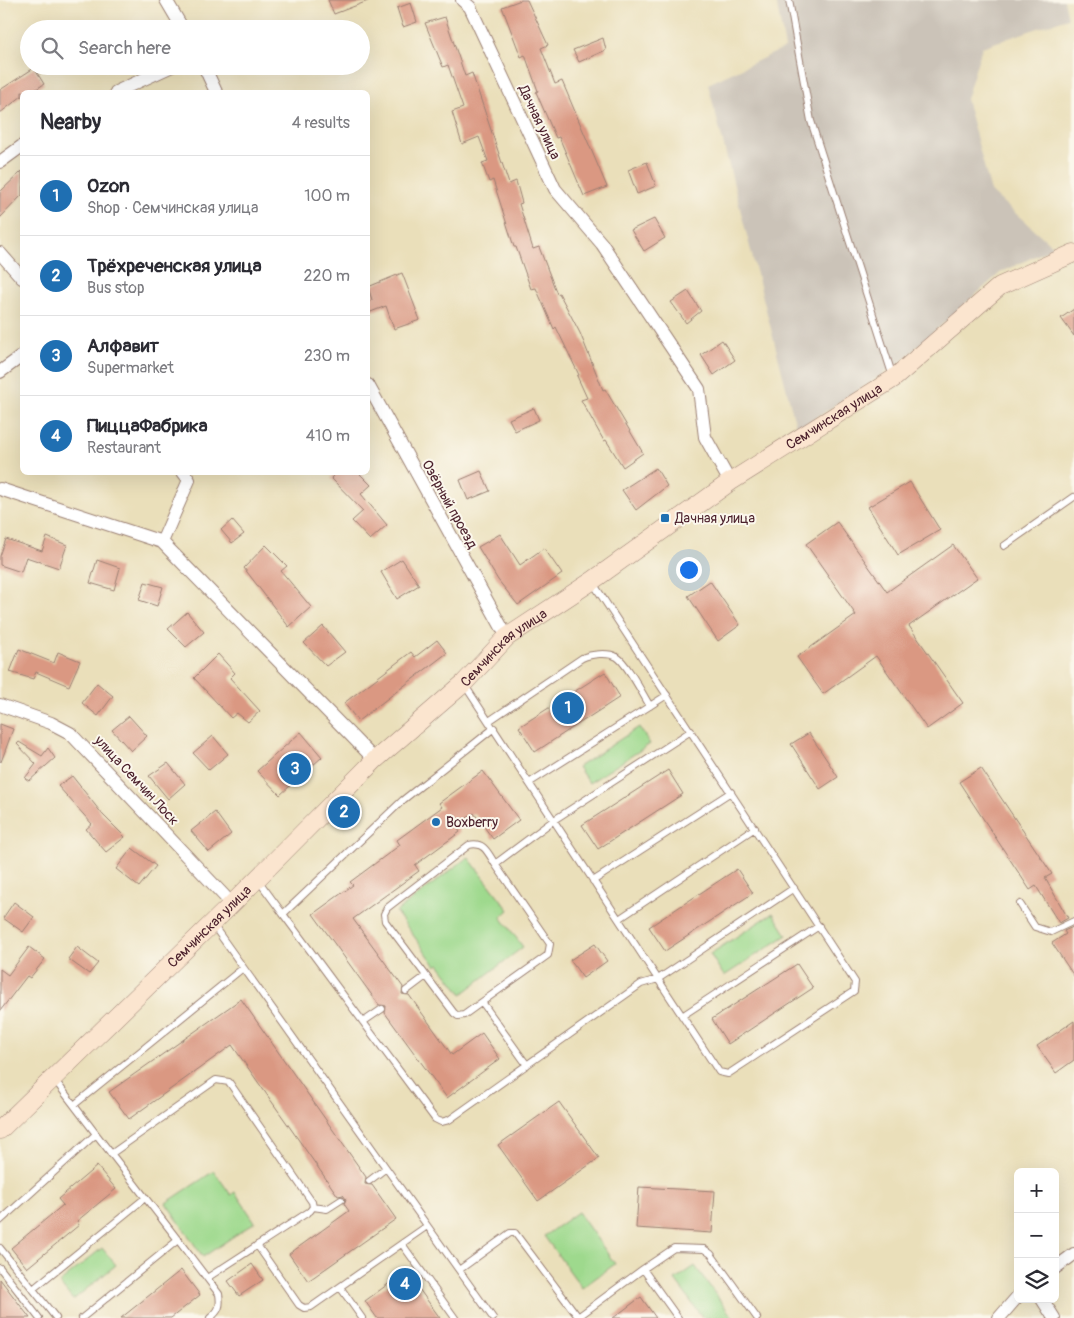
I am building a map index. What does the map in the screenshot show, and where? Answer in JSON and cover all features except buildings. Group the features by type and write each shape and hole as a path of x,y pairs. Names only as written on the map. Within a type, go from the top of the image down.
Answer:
{"street":[{"path":"166,0 178,20"},
{"name":"Дачная улица","path":"462,0 470,7 555,188 602,244 699,389 705,437 730,482"},
{"path":"120,90 153,75"},
{"path":"208,75 215,90"},
{"path":"0,162 20,147"},
{"path":"0,253 20,276"},
{"name":"Семчинская улица","path":"0,1130 212,924 375,760 464,683 507,637 592,581 730,482 893,379 1000,286 1074,253"},
{"path":"0,372 20,357"},
{"name":"Озёрный проезд","path":"370,389 507,637"},
{"path":"162,542 189,480 185,475"},
{"path":"0,489 162,542 375,760"},
{"name":"улица Семчин Лоск","path":"0,705 51,723 70,733 232,904"},
{"path":"1059,1265 1074,1254"},
{"path":"999,1318 1014,1301"},
{"path":"1045,1303 1054,1318"}],"lane":[{"path":"789,0 811,121 893,379"},
{"path":"1004,546 1074,497"},
{"path":"464,683 718,1072 728,1074 848,995 856,988 855,982 592,581"},
{"path":"489,721 582,658 596,655 610,655 620,660 650,706"},
{"path":"529,783 667,695"},
{"path":"283,914 396,806 494,728"},
{"path":"495,864 554,820 691,731"},
{"path":"593,881 731,792"},
{"path":"619,919 754,828"},
{"path":"476,843 483,846 495,864 550,944 550,950 548,955 464,1016 458,1016 385,921 384,914 387,908 469,845 476,843"},
{"path":"257,879 435,1119 441,1122 449,1120 641,984 658,979 794,888"},
{"path":"1020,904 1036,926 1051,932 1074,921"},
{"path":"212,924 493,1318"},
{"path":"682,1016 818,926"},
{"path":"74,1105 243,968"},
{"path":"406,991 426,976"},
{"path":"482,1002 527,1065"},
{"path":"363,1022 382,1009"},
{"path":"53,1079 219,1294 220,1303 217,1312 210,1318"},
{"path":"111,1154 216,1080 223,1080 229,1082 312,1202 313,1207"},
{"path":"0,1221 96,1134"},
{"path":"369,1181 386,1168"},
{"path":"33,1289 145,1198"},
{"path":"313,1207 327,1209 342,1200"},
{"path":"207,1278 310,1211 313,1207"},
{"path":"257,1245 299,1305 304,1308 311,1307 427,1226"},
{"path":"459,1270 510,1234 515,1233 579,1317 674,1248 704,1249 711,1254 757,1318"},
{"path":"82,1318 178,1240"},
{"path":"402,1244 455,1318"},
{"path":"0,1248 56,1318"},
{"path":"0,1268 26,1307 39,1318"},
{"path":"643,1269 678,1318"},
{"path":"340,1287 362,1318"}],"shaded area":[{"path":"776,0 1064,0 1068,18 982,47 966,99 991,192 1054,247 1000,273 898,364 797,430 708,84 785,48"}],"green space":[{"path":"639,727 650,744 589,783 578,767"},
{"path":"468,857 509,910 501,917 523,947 462,994 439,964 436,966 396,912"},
{"path":"773,913 787,935 724,976 710,954"},
{"path":"214,1171 231,1195 235,1192 255,1222 203,1257 166,1203"},
{"path":"578,1212 615,1264 582,1288 544,1236"},
{"path":"102,1248 116,1265 73,1300 59,1283"},
{"path":"695,1266 733,1318 703,1318 675,1280"}],"place":[{"name":"Дачная улица","path":"665,518"},
{"name":"Ozon","path":"568,708"},
{"name":"Алфавит","path":"295,769"},
{"name":"Трёхреченская улица","path":"344,812"},
{"name":"Boxberry","path":"436,822"},
{"name":"ПиццаФабрика","path":"405,1284"}]}
